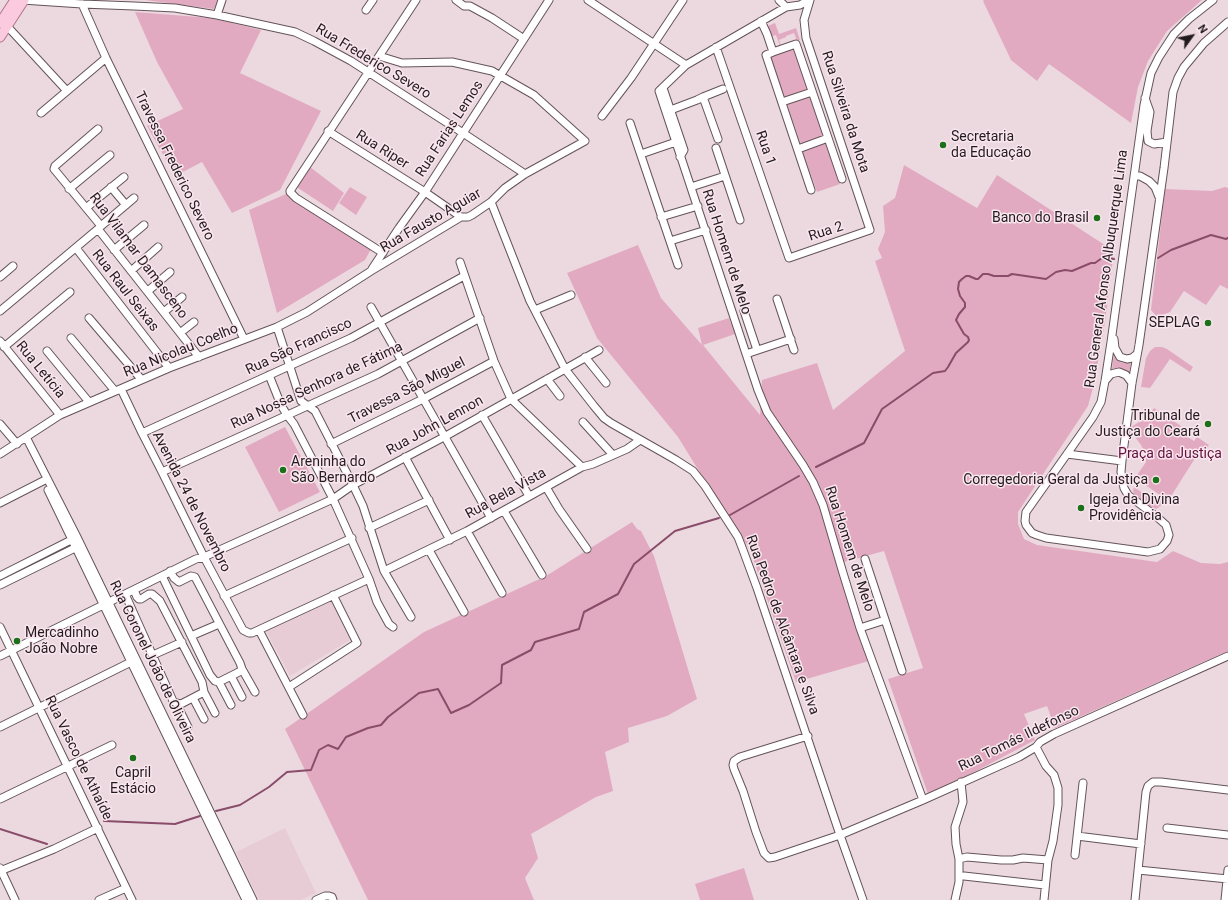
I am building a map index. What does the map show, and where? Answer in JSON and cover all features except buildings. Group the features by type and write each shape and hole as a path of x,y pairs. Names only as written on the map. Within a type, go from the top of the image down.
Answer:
{"main road":[{"path":"0,37 3,24 21,0"}],"street":[{"name":"Rua Frederico Severo","path":"21,0 175,8 217,15 295,32 331,50 368,72 525,174"},
{"path":"217,15 222,0"},
{"path":"366,10 373,0"},
{"path":"383,253 296,198 290,191 328,131 416,0"},
{"path":"456,0 464,6 470,6 492,18 524,38"},
{"name":"Rua Farias Lemos","path":"370,271 425,192 549,0"},
{"path":"588,0 686,65 786,7 800,5 809,0"},
{"path":"602,116 631,78 682,0"},
{"path":"779,0 786,7"},
{"name":"Rua Silveira da Mota","path":"809,0 804,20 806,38 870,230"},
{"name":"Rua General Afonso Albuquerque Lima","path":"1213,0 1174,34 1159,57 1151,73 1145,98 1113,331 1101,402 1067,454 1026,512 1025,521 1028,529 1037,536 1148,552 1163,546 1167,541 1169,535 1166,525 1158,516 1128,495 1124,488 1121,472 1122,461 1173,92 1179,75 1184,67 1201,46 1228,22"},
{"name":"Travessa Frederico Severo","path":"82,4 106,58 244,339"},
{"path":"760,21 767,34 773,52"},
{"path":"3,24 67,91"},
{"path":"811,190 766,55 773,52 796,44 842,179"},
{"name":"Rua 1","path":"716,47 789,258"},
{"path":"379,56 402,63 452,62 492,71 501,75"},
{"path":"41,113 106,58"},
{"name":"Rua Homem de Melo","path":"680,156 684,150 661,90 686,65"},
{"name":"Rua Fausto Aguiar","path":"370,271 461,217 468,217 472,215 491,202 506,188 525,174 586,141 534,95 501,75"},
{"path":"668,111 723,89"},
{"path":"782,102 812,92"},
{"path":"703,97 718,139"},
{"path":"1145,98 1150,112 1147,131 1148,141 1154,144 1167,142"},
{"name":"Rua Homem de Melo","path":"668,111 680,156 698,206 758,390 767,412 803,465 823,505 860,628 923,800"},
{"path":"630,122 678,265"},
{"name":"Rua Vilamar Damasceno","path":"98,129 54,168 86,208 114,250 148,291 198,357"},
{"name":"Rua Riper","path":"328,131 425,192 461,217"},
{"path":"798,149 828,138"},
{"path":"641,154 676,142"},
{"path":"716,148 740,220"},
{"path":"69,188 110,155"},
{"path":"691,188 725,176"},
{"path":"1134,176 1140,176 1149,181 1155,187 1159,197"},
{"path":"86,208 124,177"},
{"path":"111,188 126,205"},
{"path":"0,311 134,198"},
{"name":"Rua Pedro de Alcântara e Silva","path":"491,202 535,310 565,370 604,418 693,471 705,486 732,528 743,550 863,900"},
{"path":"661,217 698,206"},
{"path":"114,250 144,225"},
{"path":"670,241 706,230"},
{"name":"Rua 2","path":"789,258 870,230"},
{"path":"131,270 158,247"},
{"name":"Rua Raul Seixas","path":"76,248 169,368"},
{"path":"460,262 494,361 511,398 582,467"},
{"path":"0,278 13,266"},
{"name":"Rua Nicolau Coelho","path":"0,454 60,415 169,368 277,327 307,312 370,271"},
{"path":"148,291 170,272"},
{"name":"Rua São Francisco","path":"142,433 351,338 464,276"},
{"path":"2,344 70,292"},
{"path":"535,310 571,296"},
{"path":"164,312 182,297"},
{"path":"777,299 794,350"},
{"path":"371,308 491,518"},
{"path":"744,311 757,350"},
{"path":"89,318 141,380"},
{"name":"Rua Nossa Senhora de Fátima","path":"162,472 378,374 480,318"},
{"path":"180,333 194,322"},
{"path":"277,327 301,401 315,411 353,485 363,506 384,571 411,617"},
{"path":"1113,331 1115,348 1120,357 1127,359 1132,358 1137,354"},
{"name":"Avenida 24 de Novembro","path":"71,338 118,390 142,433 204,558 240,626 243,630 249,633 259,630"},
{"path":"746,354 791,339"},
{"name":"Rua Letícia","path":"2,344 60,415"},
{"name":"Rua John Lennon","path":"0,656 170,571 196,559 204,558 333,499 353,485 444,437 511,398 565,370 599,350"},
{"path":"47,351 89,402"},
{"path":"585,357 606,383"},
{"name":"Travessa São Miguel","path":"331,444 423,399 494,361"},
{"path":"1105,381 1111,374 1119,372 1126,375 1132,384"},
{"path":"269,375 281,405 287,416 294,424 352,538 377,602 389,624 393,627"},
{"path":"547,379 560,396"},
{"path":"482,415 529,496"},
{"path":"583,422 613,455"},
{"name":"Rua Coronel João de Oliveira","path":"0,424 22,440 45,480 250,900"},
{"name":"Rua Bela Vista","path":"384,571 450,540 582,467 613,455 632,446 640,440"},
{"path":"1067,454 1122,461"},
{"path":"405,457 450,540"},
{"path":"0,503 45,480"},
{"path":"546,487 559,509 587,549"},
{"path":"370,528 429,500"},
{"path":"504,511 542,575"},
{"path":"467,531 502,593"},
{"path":"0,576 74,538"},
{"path":"224,596 352,538"},
{"path":"0,585 78,546"},
{"path":"429,550 464,612"},
{"path":"865,559 902,671"},
{"path":"170,571 174,578 179,582 191,576 195,577 254,692"},
{"path":"162,576 210,675 215,681 219,682 231,704"},
{"path":"303,714 259,630 369,579"},
{"path":"134,590 141,599 149,594 152,594 160,601 202,682 204,692 215,714"},
{"path":"125,594 174,701 188,727"},
{"path":"289,687 357,643 333,595"},
{"name":"Rua Coronel João de Oliveira","path":"106,604 131,662 250,900"},
{"path":"860,628 885,620"},
{"path":"191,636 219,624"},
{"name":"Rua Vasco de Athaíde","path":"0,627 132,900"},
{"path":"153,656 182,642"},
{"name":"Rua Tomás Ildefonso","path":"808,736 740,757 734,761 734,770 743,791 762,849 769,858 840,835 923,800 960,782 1019,757 1054,734 1228,656"},
{"path":"0,727 131,662"},
{"path":"219,682 242,669"},
{"path":"231,676 242,697"},
{"path":"176,703 181,704 204,692"},
{"path":"193,698 204,719"},
{"path":"0,799 112,745"},
{"path":"1036,747 1046,766 1054,775 1058,788 1058,805 1053,841 1048,860 1044,900"},
{"path":"955,900 959,882 959,859 955,827 962,802 960,782"},
{"path":"1135,900 1146,788 1153,782 1228,790"},
{"path":"1076,855 1083,783"},
{"path":"15,900 0,870 54,849 98,828"},
{"path":"1167,828 1228,835"},
{"path":"1077,836 1141,844"},
{"path":"959,859 967,857 1000,860 1022,858 1048,860"},
{"path":"1138,870 1228,879"},
{"path":"1225,900 1228,870"},
{"path":"964,876 1046,885"},
{"path":"99,900 126,888"},
{"path":"316,900 325,896 332,897 333,900"}],"shaded area":[{"path":"331,602 350,640 290,676 266,631"},
{"path":"285,828 316,893 301,900 259,900 236,852"}],"green space":[{"path":"145,0 218,0 214,9"},
{"path":"1202,0 1167,31 1148,61 1138,87 1131,123 1049,64 1037,81 1011,60 983,1"},
{"path":"135,12 211,18 261,30 240,73 321,111 280,190 232,213 202,162 175,176 147,126 183,109 157,62"},
{"path":"775,23 779,34 796,28 800,40 797,41 794,33 779,40 780,46 776,35 772,36 768,26"},
{"path":"794,48 808,90 785,98 770,56"},
{"path":"810,95 824,137 801,145 787,104"},
{"path":"826,141 840,184 817,192 802,150"},
{"path":"904,165 977,208 997,175 1114,251 1105,322 1094,384 1088,406 1018,512 1018,524 1024,539 1037,545 1157,562 1173,551 1201,563 1220,564 1228,562 1228,651 1055,728 1047,706 1024,714 1035,740 959,780 928,794 888,679 923,668 884,551 837,564 869,661 796,682 750,550 678,437 597,338 567,273 638,245 661,298 702,345 698,328 729,318 735,334 703,345 760,415 762,380 817,363 833,410 905,351 875,261 882,258 878,249 885,232 883,206 895,198"},
{"path":"310,167 344,193 333,211 295,186"},
{"path":"350,187 367,197 356,215 339,203"},
{"path":"1225,187 1228,188 1228,289 1220,285 1206,305 1184,291 1170,312 1157,317 1151,310 1165,189 1212,191"},
{"path":"286,194 371,249 365,260 277,313 249,210"},
{"path":"1155,347 1167,349 1193,367 1190,372 1170,359 1150,388 1141,387 1146,358 1150,351"},
{"path":"1114,354 1120,362 1124,363 1131,361 1129,375 1123,369 1112,369"},
{"name":"Praça da Justiça","path":"1154,408 1181,426 1178,431 1194,441 1197,437 1209,445 1203,454 1199,452 1168,501 1156,509 1135,496 1133,491 1134,487 1155,501 1160,495 1135,478 1146,462 1146,456 1141,445 1130,430 1131,427 1147,417"},
{"name":"Areninha do São Bernardo","path":"285,427 320,492 279,512 245,447"},
{"path":"632,522 637,529 641,531 654,556 697,699 667,716 628,728 629,742 605,752 613,791 596,797 531,834 538,858 525,878 534,900 368,900 285,729 424,632 546,576"},
{"path":"744,868 754,900 700,900 695,884"}],"waterway":[{"path":"1158,258 1171,250 1211,235 1226,239 1228,238"},
{"path":"816,467 864,443 882,409 933,373 945,371 956,353 968,342 968,337 964,334 956,320 965,307 965,303 960,296 958,289 959,282 966,276 978,279 983,274 994,276 1008,276 1012,274 1046,279 1056,272 1065,270 1072,271 1091,263 1095,263 1102,258 1114,259"},
{"path":"730,515 799,476"},
{"path":"216,811 240,805 269,787 287,772 311,770 319,750 328,745 338,749 346,737 368,728 381,725 388,717 419,693 438,689 451,713 469,705 501,683 502,665 531,650 535,642 579,629 584,612 618,594 634,564 675,531 719,518"},
{"path":"104,821 175,824 200,816"},
{"path":"0,829 47,844"}],"place":[{"name":"Secretaria da Educação","path":"943,145"},
{"name":"Banco do Brasil","path":"1097,218"},
{"name":"SEPLAG","path":"1208,323"},
{"name":"Tribunal de Justiça do Ceará","path":"1208,424"},
{"name":"Areninha do São Bernardo","path":"283,470"},
{"name":"Corregedoria Geral da Justiça","path":"1156,480"},
{"name":"Igeja da Divina Providência","path":"1081,508"},
{"name":"Mercadinho João Nobre","path":"17,641"},
{"name":"Capril Estácio","path":"133,758"}]}
